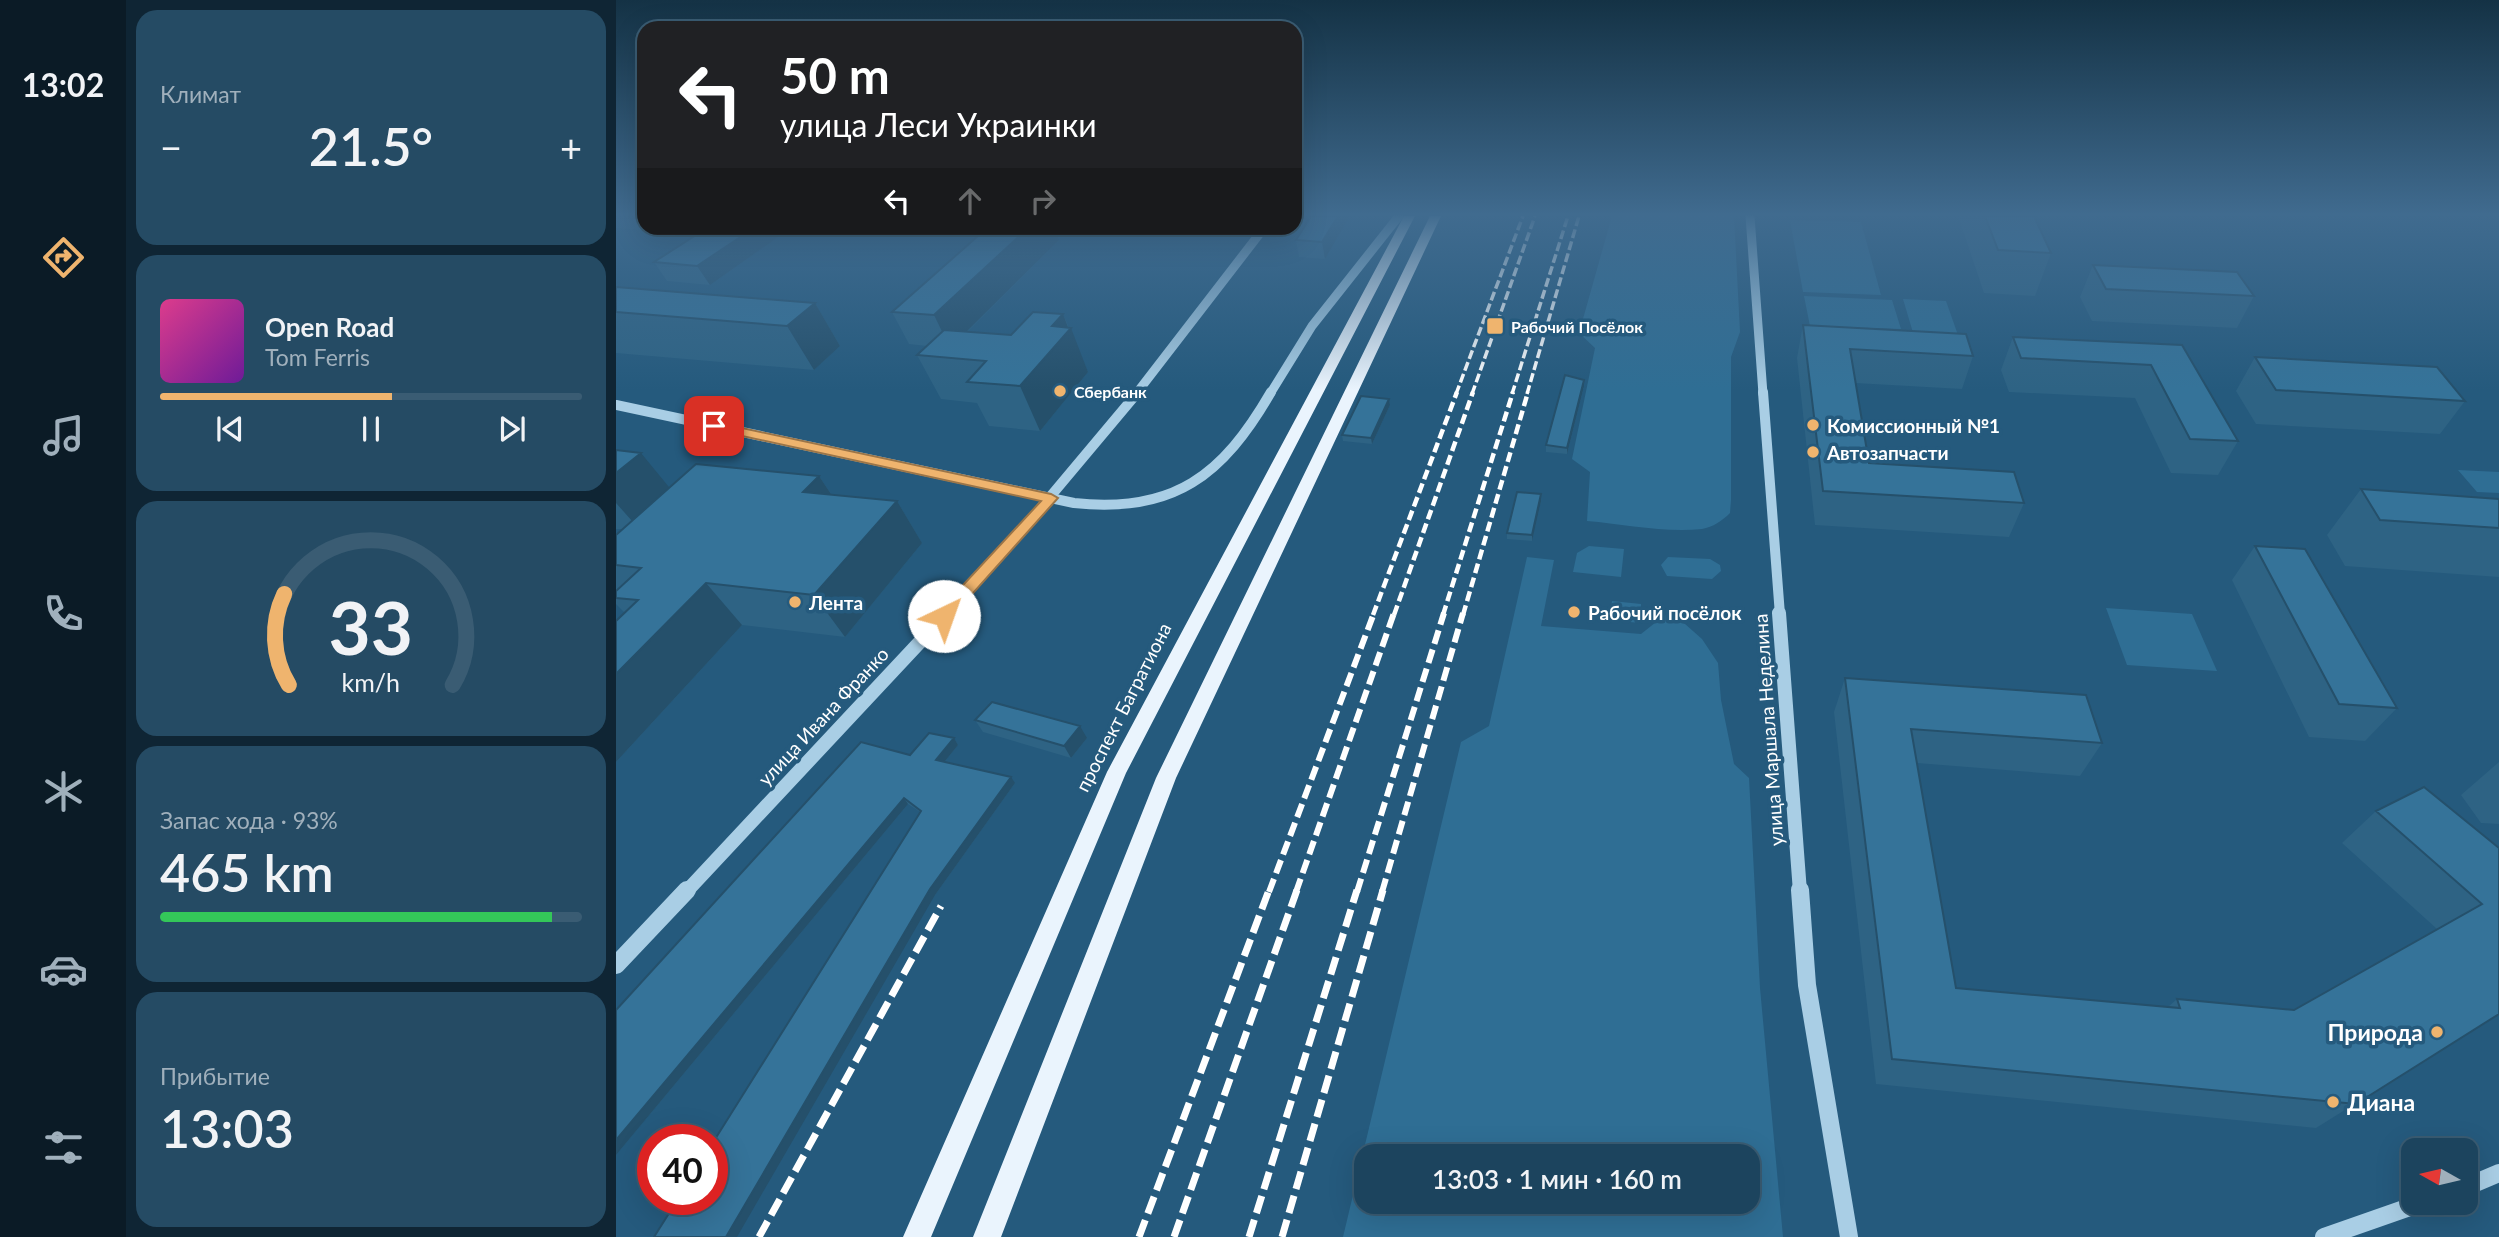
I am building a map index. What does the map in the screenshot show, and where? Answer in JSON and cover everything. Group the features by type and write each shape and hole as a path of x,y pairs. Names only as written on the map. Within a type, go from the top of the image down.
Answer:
{"main road":[{"name":"проспект Багратиона","path":"917,1237 1117,772 1378,274"},
{"path":"987,1237 1166,778 1407,274"}],"street":[{"name":"улица Ивана Франко","path":"616,965 839,730 1051,498 1171,351 1229,274"},
{"path":"616,405 1051,498 1098,506 1118,506 1196,484 1231,454 1248,432 1301,341 1354,274"},
{"name":"улица Маршала Неделина","path":"1754,274 1807,985 1849,1237"},
{"path":"2478,1182 2499,1173"},
{"path":"2324,1237 2401,1210"}],"shaded area":[{"path":"1596,274 1737,274 1740,332 1731,357 1730,513 1706,528 1688,530 1587,521 1590,472 1572,459 1595,348 1579,333"},
{"path":"1800,274 1875,274 1881,295 1803,292"},
{"path":"1804,296 1892,300 1901,329 1810,326"},
{"path":"1903,299 1946,301 1959,338 1914,336"},
{"path":"2458,470 2499,472 2499,493 2477,492"},
{"path":"1589,546 1624,549 1621,577 1573,572 1577,553"},
{"path":"1527,557 1554,560 1541,626 1641,634 1665,615 1685,624 1702,639 1718,663 1721,700 1734,764 1749,778 1760,988 1783,1237 1343,1237 1354,1191 1354,1214 1760,1214 1760,1144 1365,1144 1461,742 1489,726"},
{"path":"1668,557 1710,559 1720,565 1721,571 1712,579 1667,576 1661,565"},
{"path":"1612,601 1641,604 1640,623 1609,620"},
{"path":"2106,608 2192,614 2217,671 2127,665"}],"building":[{"path":"935,274 979,274 934,315 892,312"},
{"path":"2098,274 2238,274 2254,296 2106,289"},
{"path":"616,287 815,303 787,326 616,312"},
{"path":"1033,312 1063,314 1052,326 1071,328 1020,386 967,382 986,361 917,355 944,330 1011,335"},
{"path":"1803,325 1966,334 1973,356 1850,349 1869,463 2014,472 2024,503 1823,491"},
{"path":"2013,337 2182,345 2238,441 2190,439 2151,365 2021,358"},
{"path":"2255,357 2437,367 2465,401 2276,390"},
{"path":"1565,375 1584,380 1567,448 1546,445"},
{"path":"1361,396 1389,399 1371,438 1342,435"},
{"path":"616,450 641,453 616,473"},
{"path":"696,464 819,476 803,492 897,501 814,595 706,583 616,674 616,621 638,600 616,598 616,591 641,568 616,565 616,535"},
{"path":"2361,489 2499,499 2499,528 2380,520"},
{"path":"1517,492 1541,494 1532,535 1507,533"},
{"path":"2255,546 2305,549 2397,708 2339,704"},
{"path":"1845,678 2086,695 2102,743 1911,729 1956,988 2180,1008 2177,999 2294,1010 2482,904 2376,811 2424,787 2499,848 2499,1014 2356,1104 1892,1059"},
{"path":"992,702 1080,726 1064,746 975,720"},
{"path":"929,733 954,738 936,760 1011,777 930,889 726,1237 654,1237 668,1215 728,1215 728,1124 725,1124 921,811 904,798 616,1140 616,1010 861,742 910,755"}],"railway":[{"path":"1456,394 1501,274"},
{"path":"1472,394 1515,274"},
{"path":"1512,394 1550,274"},
{"path":"1527,394 1562,274"},
{"path":"1373,615 1457,392"},
{"path":"1394,615 1473,392"},
{"path":"1443,615 1513,392"},
{"path":"1463,615 1528,392"},
{"path":"1269,892 1374,613"},
{"path":"1296,892 1394,613"},
{"path":"1357,892 1444,613"},
{"path":"1382,892 1463,613"},
{"path":"1139,1237 1269,890"},
{"path":"1174,1237 1297,890"},
{"path":"1249,1237 1357,890"},
{"path":"1282,1237 1383,890"},
{"path":"759,1237 941,906"}],"place":[{"name":"Рабочий Посёлок","path":"1495,326"},
{"name":"Сбербанк","path":"1060,391"},
{"name":"Комиссионный №1","path":"1813,425"},
{"name":"Автозапчасти","path":"1813,452"},
{"name":"Лента","path":"795,602"},
{"name":"Рабочий посёлок","path":"1574,612"},
{"name":"Природа","path":"2437,1032"},
{"name":"Диана","path":"2333,1102"}],"route":[{"path":"714,426 1051,498 944,616"}]}
